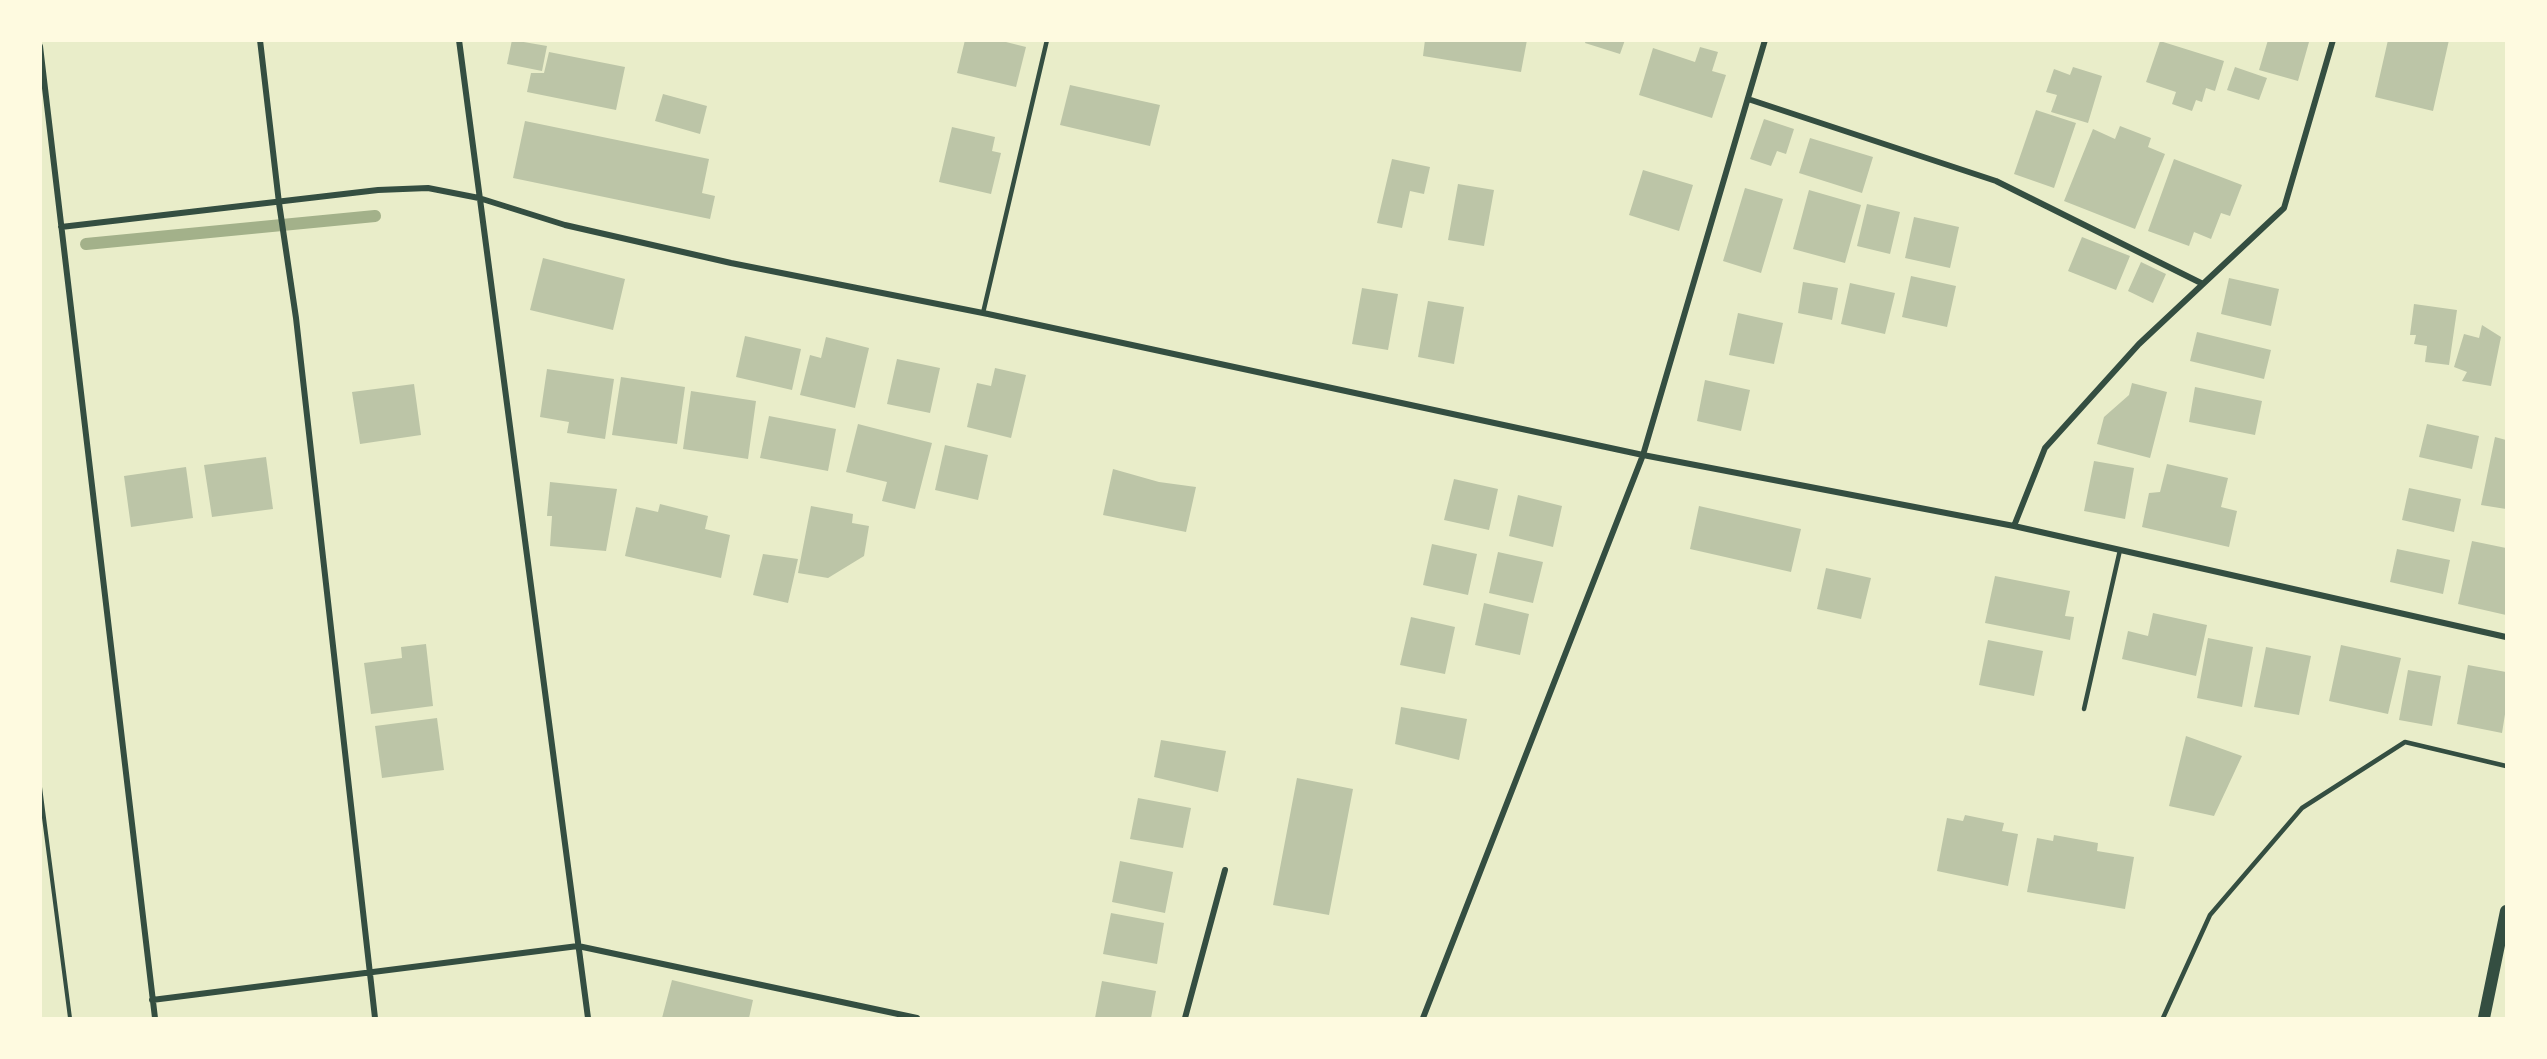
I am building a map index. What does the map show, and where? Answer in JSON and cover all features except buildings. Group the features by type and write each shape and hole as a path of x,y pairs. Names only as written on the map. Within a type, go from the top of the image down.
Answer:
{"main road":[{"path":"2484,1018 2506,911"}],"street":[{"path":"260,40 279,203 296,318 375,1018"},
{"path":"459,40 588,1018"},
{"path":"1423,1018 1643,455 1765,40"},
{"path":"2014,526 2045,448 2139,344 2284,208 2333,40"},
{"path":"40,46 155,1018"},
{"path":"1748,99 1996,181 2203,284"},
{"path":"61,227 378,190 428,188 479,198 565,225 731,263 984,313 1643,455 2014,526 2506,638"},
{"path":"1185,1018 1225,870"},
{"path":"152,1000 578,946 917,1018"}],"lane":[{"path":"984,313 1047,40"},
{"path":"2084,709 2120,550"},
{"path":"2163,1018 2210,915 2302,808 2405,742 2506,766"}],"path":[{"path":"40,787 70,1018"}],"waterway":[{"path":"86,244 375,216"}]}
